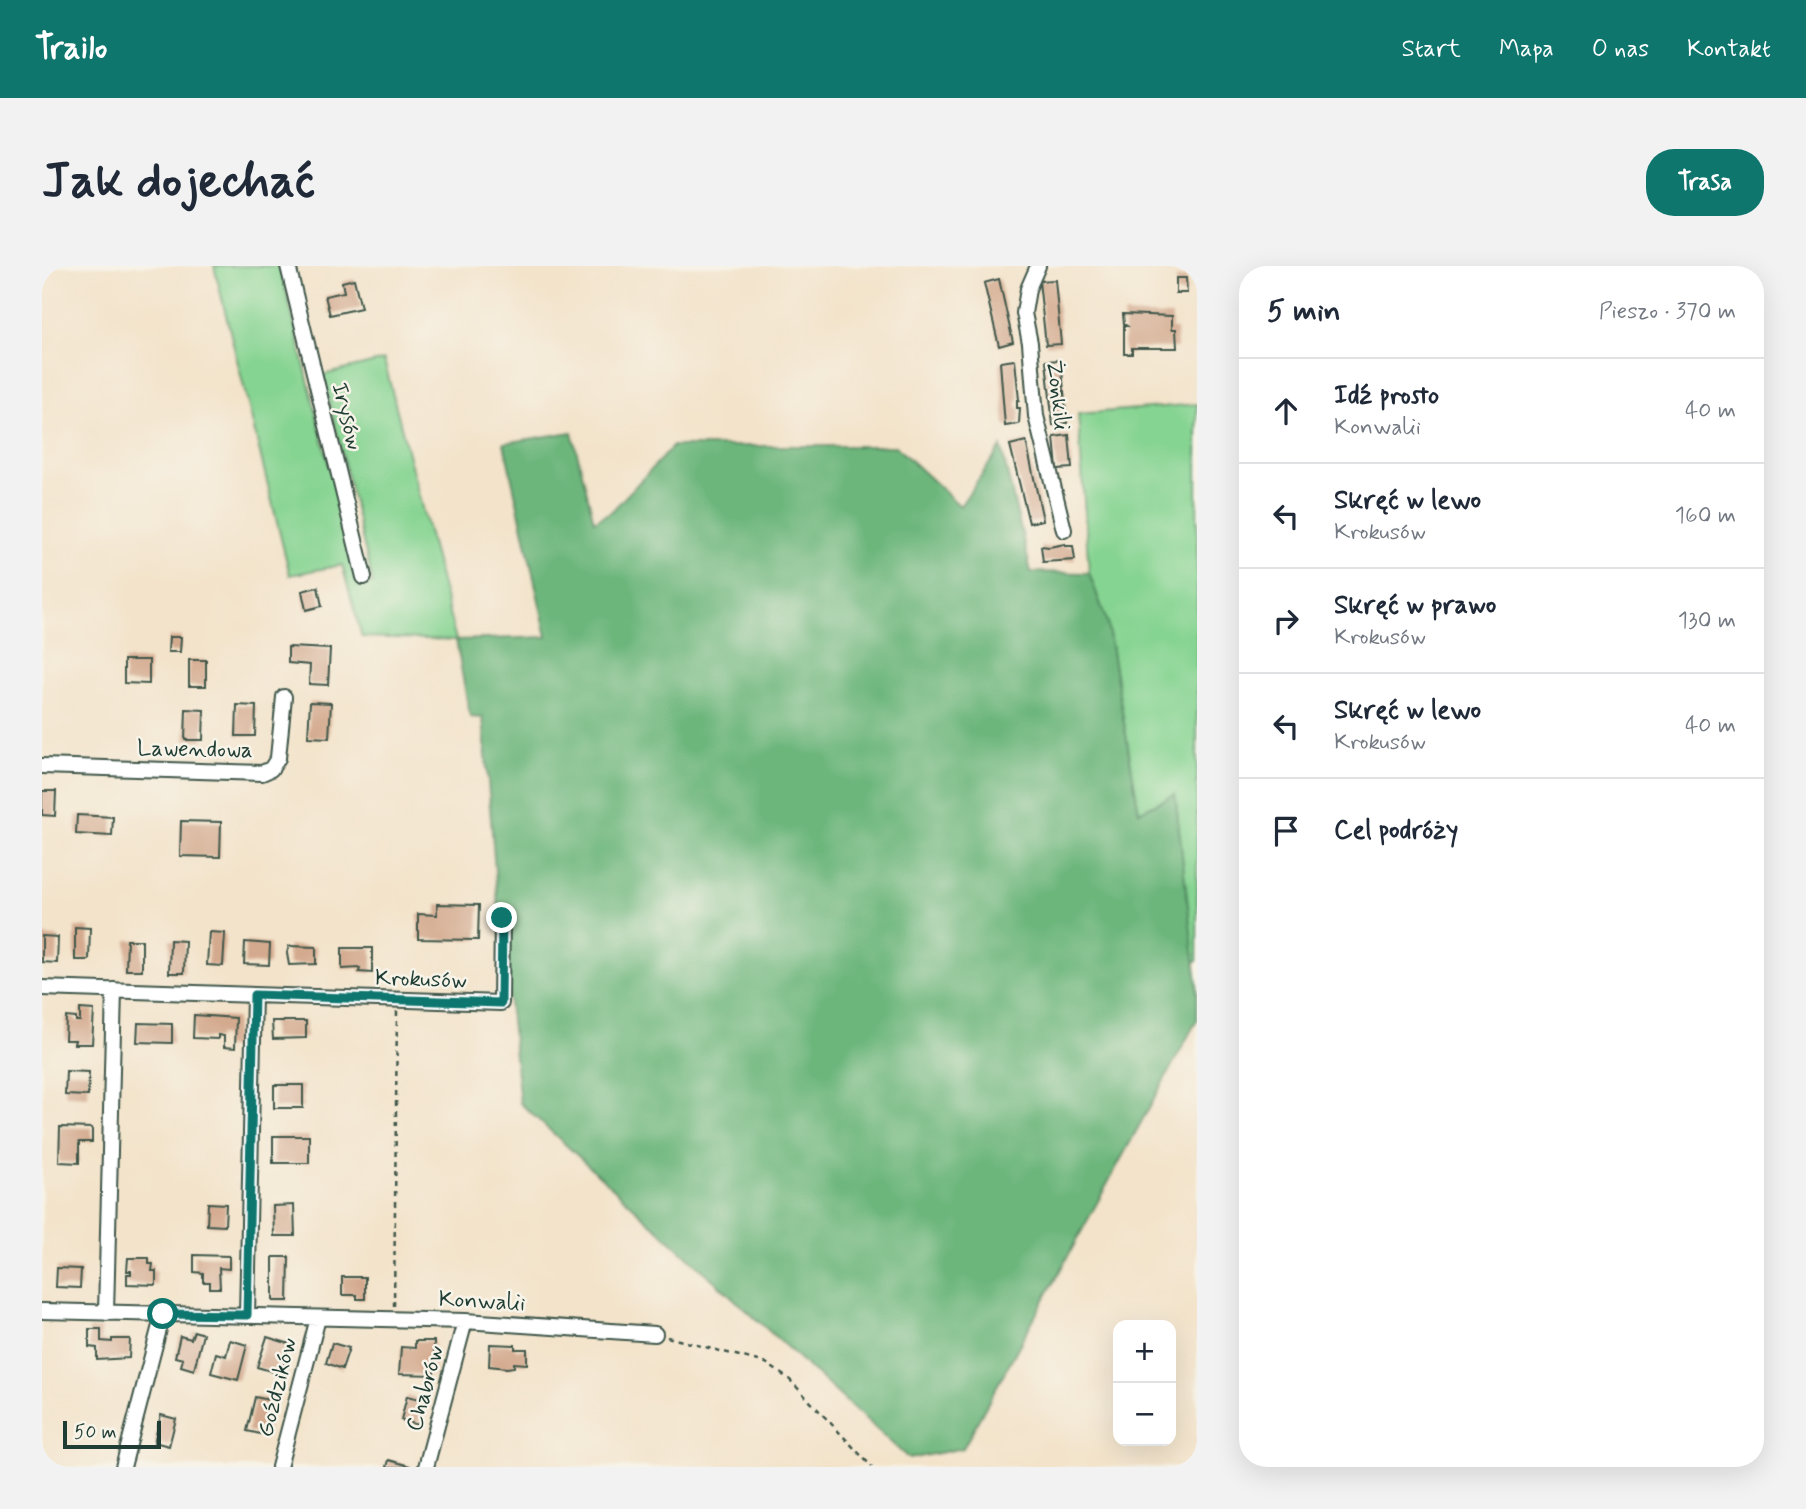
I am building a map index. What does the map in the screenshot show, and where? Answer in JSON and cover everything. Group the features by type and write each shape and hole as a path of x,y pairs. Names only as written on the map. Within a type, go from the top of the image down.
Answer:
{"street":[{"name":"Irysów","path":"288,266 364,577"},
{"name":"Żonkili","path":"1038,266 1028,289 1024,313 1030,343 1036,416 1064,530"},
{"name":"Lawendowa","path":"42,766 262,773 271,769 278,758 284,697"},
{"name":"Krokusów","path":"42,988 501,1003 502,918"},
{"path":"106,1312 114,990"},
{"path":"247,1315 254,995"},
{"name":"Konwalii","path":"42,1311 465,1321 655,1334"},
{"path":"123,1467 163,1314"},
{"name":"Goździków","path":"279,1467 318,1318"},
{"name":"Chabrów","path":"426,1467 465,1321"}],"path":[{"path":"394,1320 398,1000"},
{"path":"655,1334 766,1363 790,1380 872,1467"}],"green space":[{"path":"214,266 280,266 359,587 373,583 323,375 384,360 456,640 362,637 342,565 290,575"},
{"path":"1197,404 1197,961 1194,962 1175,795 1139,812 1107,622 1089,573 1078,414"},
{"path":"572,432 594,521 612,511 673,446 895,446 960,506 1001,447 1031,572 1089,573 1107,622 1139,812 1175,794 1197,984 1197,1020 963,1448 909,1459 520,1103 496,884 483,718 470,717 456,640 547,637 504,443"}],"building":[{"path":"1176,278 1186,278 1187,293 1176,293"},
{"path":"354,279 361,308 330,315 325,296 344,292 342,282"},
{"path":"999,279 1013,342 999,346 984,283"},
{"path":"1055,280 1061,344 1046,345 1039,281"},
{"path":"1123,314 1172,316 1177,348 1132,348 1132,354 1124,354 1124,326 1127,326 1124,324"},
{"path":"1015,360 1019,424 1005,426 1000,362"},
{"path":"1061,360 1067,423 1053,425 1046,361"},
{"path":"1069,435 1072,468 1057,469 1054,437"},
{"path":"1026,441 1043,520 1029,523 1010,445"},
{"path":"1041,546 1073,546 1075,560 1043,562"},
{"path":"318,587 322,606 306,610 302,591"},
{"path":"169,637 181,637 180,652 168,652"},
{"path":"288,647 330,649 328,685 309,684 310,665 288,663"},
{"path":"124,660 149,660 149,684 124,683"},
{"path":"189,660 206,660 206,686 189,686"},
{"path":"310,702 331,703 329,738 308,737"},
{"path":"237,705 256,706 255,736 236,736"},
{"path":"186,709 204,710 203,740 185,740"},
{"path":"42,791 56,791 55,816 42,815"},
{"path":"77,815 113,817 112,836 76,834"},
{"path":"181,821 221,822 220,857 180,856"},
{"path":"437,904 479,905 478,940 418,939 418,914 437,915"},
{"path":"75,927 90,928 89,960 75,960"},
{"path":"209,932 225,933 223,966 207,965"},
{"path":"42,936 58,937 57,963 42,962"},
{"path":"127,940 142,940 142,970 126,970"},
{"path":"170,940 185,941 184,973 169,973"},
{"path":"245,942 270,944 269,965 244,964"},
{"path":"289,946 316,947 316,964 289,965"},
{"path":"342,948 372,948 372,973 359,972 360,968 342,969"},
{"path":"80,1009 94,1010 92,1044 74,1044 75,1040 65,1040 66,1017 80,1021"},
{"path":"194,1015 236,1018 235,1048 224,1047 224,1036 218,1035 218,1039 193,1038"},
{"path":"272,1021 306,1021 306,1038 273,1039"},
{"path":"138,1023 172,1024 172,1043 137,1042"},
{"path":"66,1071 89,1072 88,1096 65,1095"},
{"path":"274,1085 303,1085 303,1108 274,1108"},
{"path":"60,1127 92,1128 92,1142 79,1142 79,1163 59,1162"},
{"path":"273,1136 309,1136 309,1163 273,1163"},
{"path":"208,1203 226,1204 225,1226 207,1225"},
{"path":"294,1205 295,1236 274,1236 273,1206"},
{"path":"194,1255 229,1256 229,1269 219,1268 220,1288 210,1288 210,1282 203,1282 203,1273 194,1272"},
{"path":"273,1257 289,1257 288,1301 273,1301"},
{"path":"128,1258 149,1258 149,1264 153,1264 152,1271 156,1271 156,1285 127,1284 127,1274 131,1274 131,1271 127,1271"},
{"path":"57,1268 81,1269 80,1288 56,1287"},
{"path":"342,1277 365,1277 365,1299 357,1299 357,1295 342,1295"},
{"path":"89,1329 101,1329 101,1341 130,1339 129,1358 97,1360 97,1348 89,1347"},
{"path":"194,1331 203,1334 194,1370 181,1366 183,1359 175,1357 180,1336 191,1339"},
{"path":"267,1337 290,1344 281,1374 257,1367"},
{"path":"230,1340 247,1345 238,1380 211,1373 216,1353 226,1356"},
{"path":"415,1341 434,1341 434,1375 399,1374 401,1347 415,1348"},
{"path":"332,1343 349,1348 342,1369 326,1363"},
{"path":"490,1344 515,1345 515,1349 527,1349 527,1364 514,1363 514,1367 507,1368 489,1366"},
{"path":"407,1396 424,1400 418,1425 401,1420"},
{"path":"255,1397 274,1401 265,1435 247,1431"},
{"path":"161,1415 176,1419 169,1446 154,1442"},
{"path":"389,1460 410,1466 410,1467 387,1467"}],"route":[{"path":"163,1314 247,1315 254,995 501,1003 502,918"}]}
